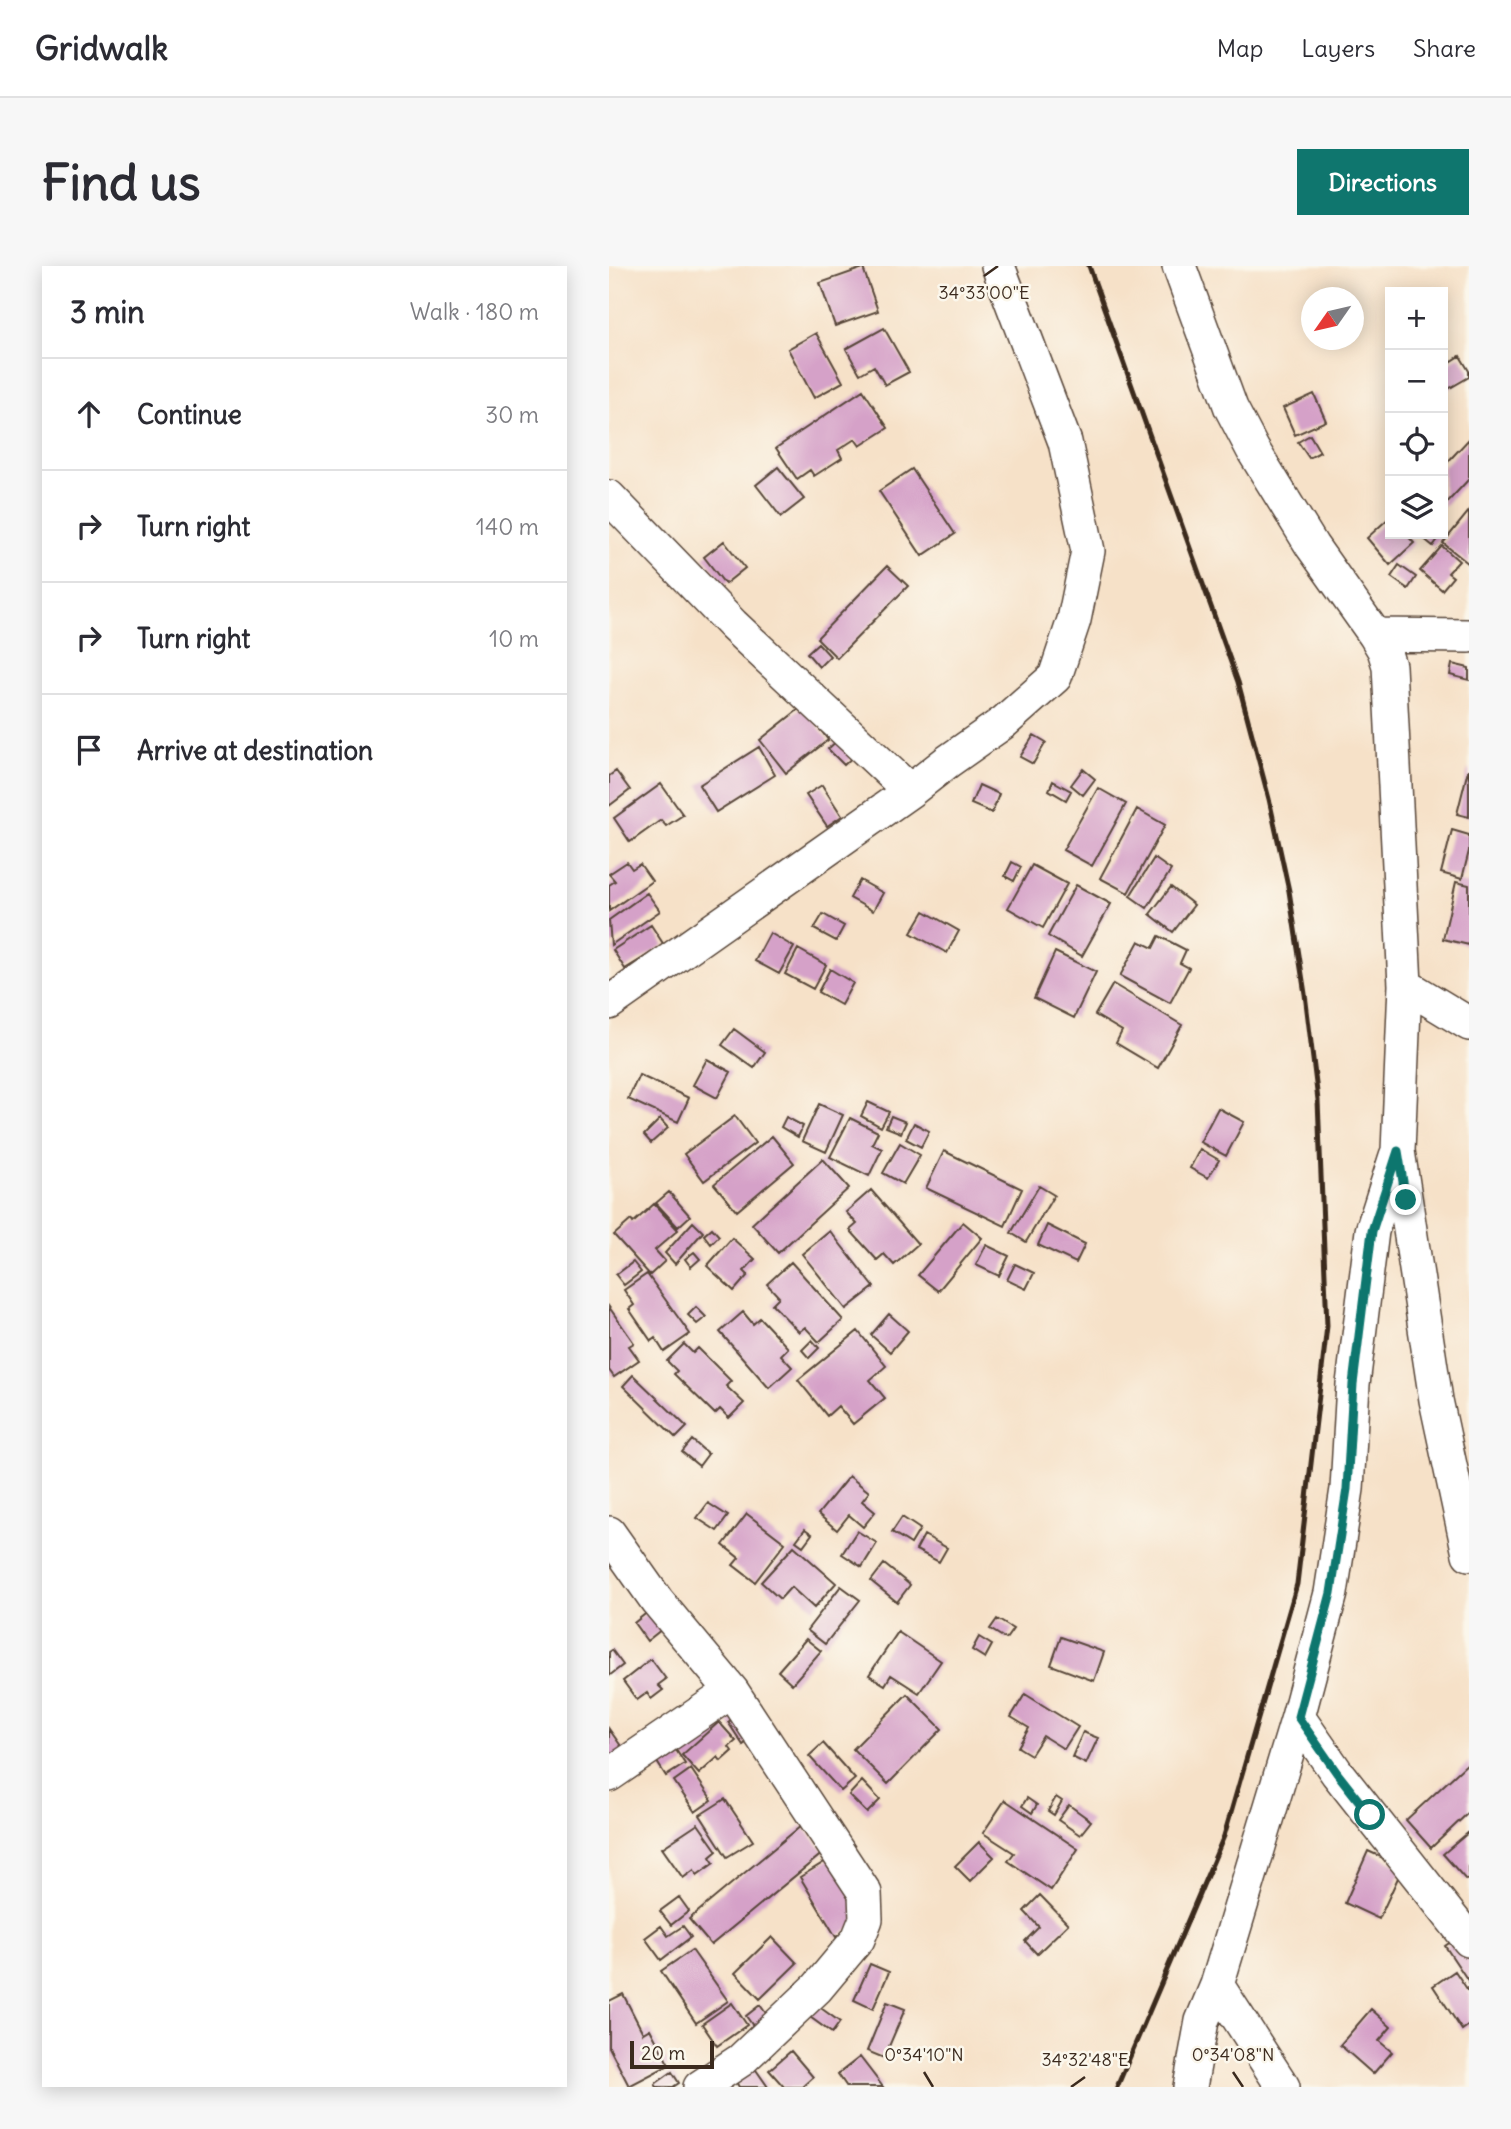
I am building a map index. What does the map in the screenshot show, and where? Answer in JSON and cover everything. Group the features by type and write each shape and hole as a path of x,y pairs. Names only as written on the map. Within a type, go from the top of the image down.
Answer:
{"street":[{"path":"609,1003 910,791 1004,722 1055,677 1074,620 1088,551 1065,442 999,266"},
{"path":"1179,266 1231,408 1253,450 1312,545 1375,635 1389,666 1405,985 1398,1151 1436,1400 1469,1554"},
{"path":"609,497 733,625 910,791"},
{"path":"1375,635 1469,636"},
{"path":"1405,985 1469,1024"},
{"path":"1190,2087 1202,2021 1217,1985 1298,1717 1331,1593 1347,1489 1353,1384 1372,1231 1398,1151"},
{"path":"609,1533 657,1601 732,1691 865,1893 866,1919 858,1939 817,1988 740,2060 700,2087"},
{"path":"609,1775 732,1691"},
{"path":"1298,1717 1337,1773 1469,1940"},
{"path":"1217,1985 1283,2087"}],"building":[{"path":"863,268 878,311 835,326 820,283"},
{"path":"884,328 909,372 885,385 874,366 860,374 846,349"},
{"path":"816,333 843,382 814,398 788,349"},
{"path":"1460,356 1469,371 1469,377 1448,389 1448,364"},
{"path":"863,390 888,428 860,446 855,439 838,450 842,458 814,476 810,470 797,479 776,448"},
{"path":"1314,394 1326,421 1295,435 1283,408"},
{"path":"1310,435 1320,452 1309,458 1298,442"},
{"path":"1469,439 1469,479 1448,502 1448,476 1448,462"},
{"path":"778,467 804,499 781,517 756,485"},
{"path":"912,469 955,534 922,556 879,491"},
{"path":"1469,511 1469,564 1443,543"},
{"path":"1385,522 1385,539 1410,539 1414,543 1390,565 1367,538"},
{"path":"1424,539 1438,539 1433,546"},
{"path":"724,541 745,568 725,584 704,557"},
{"path":"1442,546 1459,561 1448,573 1453,577 1442,590 1420,571"},
{"path":"1399,565 1416,577 1408,589 1391,577"},
{"path":"887,566 908,586 837,658 817,638"},
{"path":"818,643 830,656 819,667 807,653"},
{"path":"1452,664 1469,668 1469,680 1450,675"},
{"path":"803,706 828,740 786,773 760,740"},
{"path":"1034,735 1046,742 1033,764 1020,757"},
{"path":"841,737 856,754 844,765 828,749"},
{"path":"759,747 775,775 716,812 699,785"},
{"path":"1083,769 1095,779 1083,795 1071,785"},
{"path":"1469,770 1469,817 1457,814"},
{"path":"616,771 630,790 609,806 609,776"},
{"path":"1053,781 1071,791 1066,800 1049,790"},
{"path":"661,784 683,815 666,826 661,820 630,842 614,818"},
{"path":"822,785 842,816 827,826 806,795"},
{"path":"979,785 999,794 992,813 971,804"},
{"path":"1098,788 1126,804 1092,866 1063,850"},
{"path":"1137,809 1165,825 1128,893 1100,878"},
{"path":"1452,830 1469,835 1469,851 1462,879 1441,873"},
{"path":"1154,858 1171,870 1147,908 1130,896"},
{"path":"627,862 632,869 640,864 652,881 609,911 609,885 615,881 609,874"},
{"path":"1012,862 1021,867 1014,881 1005,876"},
{"path":"1032,865 1067,884 1043,928 1008,908"},
{"path":"860,880 883,893 873,911 850,898"},
{"path":"1456,882 1469,885 1469,945 1443,939"},
{"path":"1076,885 1111,904 1082,956 1048,936"},
{"path":"1171,887 1194,905 1173,932 1150,914"},
{"path":"647,893 660,911 611,945 609,920"},
{"path":"924,911 959,931 947,953 911,933"},
{"path":"823,914 844,926 836,941 814,929"},
{"path":"651,925 664,945 625,969 613,950"},
{"path":"770,933 794,947 779,974 755,961"},
{"path":"1159,936 1186,950 1180,963 1189,968 1170,1003 1120,976 1139,941 1153,948"},
{"path":"798,949 826,965 813,989 785,974"},
{"path":"1055,952 1096,972 1074,1018 1034,998"},
{"path":"830,969 853,983 841,1005 818,992"},
{"path":"1113,984 1182,1025 1158,1068 1116,1043 1122,1031 1095,1015"},
{"path":"734,1029 765,1052 754,1068 722,1045"},
{"path":"707,1059 731,1072 717,1098 693,1085"},
{"path":"639,1075 689,1098 678,1122 628,1099"},
{"path":"868,1102 889,1112 881,1127 861,1116"},
{"path":"819,1104 843,1115 826,1152 802,1141"},
{"path":"1218,1108 1244,1122 1226,1156 1200,1142"},
{"path":"735,1116 755,1143 704,1181 684,1154"},
{"path":"891,1116 906,1122 901,1133 886,1127"},
{"path":"786,1117 803,1126 798,1137 781,1127"},
{"path":"850,1118 878,1132 872,1144 882,1149 869,1176 830,1157"},
{"path":"660,1119 668,1128 651,1143 644,1135"},
{"path":"914,1123 929,1131 921,1147 906,1139"},
{"path":"772,1136 794,1163 737,1211 714,1184"},
{"path":"900,1143 920,1155 903,1184 883,1173"},
{"path":"1200,1149 1219,1160 1208,1178 1190,1168"},
{"path":"944,1151 1022,1189 1005,1226 926,1188"},
{"path":"823,1159 849,1188 778,1253 752,1224"},
{"path":"1039,1186 1054,1195 1026,1242 1011,1233"},
{"path":"871,1190 918,1244 894,1265 884,1254 877,1260 850,1230 857,1224 846,1212"},
{"path":"669,1192 690,1216 678,1227 656,1203"},
{"path":"654,1204 678,1230 655,1250 665,1261 650,1275 614,1235 631,1220 633,1223"},
{"path":"693,1222 703,1232 675,1264 665,1253"},
{"path":"963,1222 982,1238 938,1291 918,1275"},
{"path":"1047,1225 1085,1244 1076,1263 1038,1245"},
{"path":"712,1228 719,1236 711,1244 704,1235"},
{"path":"830,1231 874,1287 846,1309 802,1254"},
{"path":"732,1238 755,1259 744,1271 748,1275 734,1291 707,1266"},
{"path":"986,1245 1009,1256 999,1276 976,1265"},
{"path":"694,1252 700,1259 691,1267 685,1259"},
{"path":"633,1262 641,1272 624,1285 616,1275"},
{"path":"791,1262 843,1320 819,1342 805,1327 799,1332 772,1304 779,1297 767,1284"},
{"path":"1015,1264 1034,1273 1026,1289 1007,1280"},
{"path":"647,1274 690,1334 664,1352 655,1338 651,1341 629,1309 634,1305 624,1290"},
{"path":"609,1307 634,1343 629,1346 639,1360 614,1377 609,1370"},
{"path":"696,1307 706,1317 697,1324 688,1315"},
{"path":"743,1312 753,1324 760,1318 788,1348 781,1355 792,1367 769,1388 720,1332"},
{"path":"889,1314 908,1331 890,1352 871,1335"},
{"path":"858,1331 886,1366 870,1380 885,1398 853,1424 838,1406 827,1416 798,1380"},
{"path":"812,1340 819,1348 809,1358 802,1350"},
{"path":"684,1344 693,1353 698,1348 731,1381 726,1386 744,1403 729,1418 720,1409 715,1414 674,1374 677,1371 667,1361"},
{"path":"633,1375 687,1427 676,1438 623,1386"},
{"path":"692,1440 708,1454 699,1466 682,1452"},
{"path":"849,1476 869,1492 862,1501 875,1512 863,1527 849,1515 837,1530 818,1514"},
{"path":"708,1503 728,1516 717,1531 697,1518"},
{"path":"747,1514 785,1543 755,1582 733,1565 739,1558 723,1545"},
{"path":"902,1517 920,1529 911,1544 892,1532"},
{"path":"805,1529 812,1534 803,1546 796,1541"},
{"path":"857,1531 877,1543 862,1567 842,1554"},
{"path":"924,1535 947,1548 939,1562 916,1550"},
{"path":"794,1546 836,1583 814,1608 791,1587 780,1599 761,1582"},
{"path":"884,1564 910,1585 897,1602 871,1581"},
{"path":"841,1586 860,1600 825,1644 807,1630"},
{"path":"649,1611 662,1629 647,1641 634,1623"},
{"path":"997,1619 1013,1629 1006,1639 990,1629"},
{"path":"898,1632 941,1661 919,1693 891,1675 885,1685 869,1675"},
{"path":"979,1637 992,1645 985,1658 972,1650"},
{"path":"1061,1637 1104,1652 1094,1681 1051,1665"},
{"path":"806,1639 821,1651 792,1684 778,1671"},
{"path":"612,1650 623,1665 609,1676 609,1652"},
{"path":"651,1659 666,1679 658,1685 663,1690 651,1699 647,1693 637,1700 623,1681"},
{"path":"907,1694 942,1729 888,1784 853,1749"},
{"path":"1025,1694 1078,1727 1064,1749 1043,1736 1031,1755 1018,1747 1029,1728 1011,1717"},
{"path":"738,1715 753,1738 743,1745 728,1722"},
{"path":"719,1722 736,1741 729,1747 732,1751 721,1761 718,1757 699,1774 682,1755"},
{"path":"609,1729 628,1756 609,1768"},
{"path":"1083,1732 1098,1738 1086,1764 1072,1757"},
{"path":"823,1743 855,1779 841,1791 809,1756"},
{"path":"676,1750 685,1764 666,1776 657,1762"},
{"path":"1469,1762 1469,1812 1431,1848 1406,1820"},
{"path":"691,1769 712,1800 695,1812 674,1781"},
{"path":"862,1781 880,1800 867,1813 849,1795"},
{"path":"1056,1797 1062,1801 1054,1815 1048,1811"},
{"path":"1027,1798 1037,1805 1032,1813 1022,1806"},
{"path":"725,1799 753,1841 727,1857 700,1815"},
{"path":"1005,1800 1078,1849 1051,1890 1008,1861 1014,1853 983,1833"},
{"path":"1069,1805 1091,1821 1080,1835 1058,1820"},
{"path":"698,1824 717,1851 710,1857 714,1863 697,1875 694,1870 683,1878 662,1848"},
{"path":"802,1825 824,1852 711,1945 689,1919"},
{"path":"1469,1832 1469,1878 1466,1880 1443,1854"},
{"path":"979,1842 994,1857 970,1881 955,1866"},
{"path":"1368,1851 1403,1867 1379,1919 1345,1903"},
{"path":"831,1858 861,1907 857,1924 836,1937 800,1877"},
{"path":"1040,1895 1068,1924 1037,1954 1025,1941 1039,1927 1024,1911"},
{"path":"679,1897 689,1911 671,1925 660,1911"},
{"path":"661,1926 668,1936 683,1926 691,1937 661,1960 645,1938"},
{"path":"1462,1934 1469,1945 1469,1982 1445,1946"},
{"path":"772,1937 797,1963 760,1999 735,1973"},
{"path":"692,1950 728,2001 696,2023 661,1971"},
{"path":"870,1964 889,1972 873,2009 854,2000"},
{"path":"1455,1971 1469,1992 1469,2025 1462,2030 1433,1986"},
{"path":"623,1994 643,2033 650,2029 669,2065 629,2086 609,2047 609,2001"},
{"path":"887,2002 905,2009 884,2058 867,2051"},
{"path":"732,2003 747,2025 717,2046 702,2024"},
{"path":"760,2005 770,2019 756,2030 746,2016"},
{"path":"818,2006 840,2022 832,2033 810,2017"},
{"path":"1371,2009 1391,2027 1379,2041 1392,2052 1373,2074 1340,2045"},
{"path":"791,2051 813,2077 802,2087 784,2087 769,2070"},
{"path":"860,2057 883,2087 847,2087 838,2074"},
{"path":"754,2067 768,2087 739,2087 735,2080"},
{"path":"672,2072 679,2083 673,2087 657,2087 655,2084"}],"railway":[{"path":"1089,266 1238,682 1269,799 1289,891 1318,1100 1327,1326 1297,1584 1224,1836 1117,2087"}],"route":[{"path":"1370,1815 1298,1717 1331,1593 1347,1489 1353,1384 1372,1231 1398,1151 1406,1200"}]}
